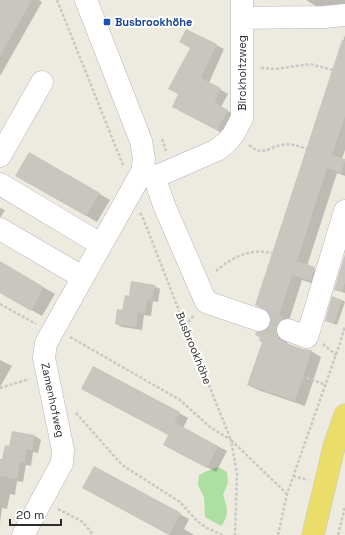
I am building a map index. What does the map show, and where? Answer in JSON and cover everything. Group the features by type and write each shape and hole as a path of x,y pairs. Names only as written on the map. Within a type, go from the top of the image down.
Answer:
{"main road":[{"path":"313,535 339,447 345,415"}],"street":[{"path":"86,0 141,141 147,183 206,302 259,320"},
{"path":"242,9 325,17 345,15"},
{"name":"Birckholtzweg","path":"147,183 217,150 226,143 242,118 242,9"},
{"path":"0,156 42,82"},
{"name":"Zamenhofweg","path":"23,535 62,463 63,450 44,358 46,343 100,244 147,183"},
{"path":"0,184 100,244"},
{"path":"288,330 307,337 345,211"},
{"path":"0,229 82,277"}],"path":[{"path":"57,0 147,183"},
{"path":"254,67 275,69 310,64 333,70"},
{"path":"244,141 254,149 262,152 281,145 294,144 307,149"},
{"name":"Busbrookhöhe","path":"147,183 138,209 143,218 231,440 287,494"},
{"path":"216,271 247,252 260,251 272,253"},
{"path":"0,304 52,330 180,400 210,427 231,440 237,474 235,535"},
{"path":"278,535 287,494 326,385 345,326"},
{"path":"332,352 336,355"},
{"path":"302,376 326,385"},
{"path":"0,388 49,382 122,465 180,502 197,521 207,528 222,535"},
{"path":"42,500 83,522 93,535"},
{"path":"338,535 345,507"}],"green space":[{"path":"218,467 227,472 228,483 223,495 227,515 221,526 205,517 204,497 198,485 199,475"}],"building":[{"path":"0,0 32,0 0,56"},
{"path":"186,29 217,44 201,78 221,88 214,102 228,110 217,130 172,107 178,94 168,89 190,48 179,42"},
{"path":"342,40 345,41 345,116 332,155 345,159 345,161 341,173 327,168 297,261 315,267 311,281 292,275 277,321 279,321 276,326 278,338 283,342 303,349 312,350 295,401 247,385 262,342 259,341 260,337 255,335 256,332 267,330 271,324 271,317 268,312 255,305"},
{"path":"29,152 100,193 86,216 15,176"},
{"path":"345,254 345,283 342,292 334,290"},
{"path":"0,261 44,287 31,311 0,293"},
{"path":"131,281 155,285 152,300 147,299 145,313 138,312 136,327 115,324 117,309 122,310 125,295 129,296"},
{"path":"332,296 342,300 334,324 325,321"},
{"path":"93,366 180,412 174,422 218,446 207,468 163,445 168,435 81,389"},
{"path":"12,431 35,435 32,450 27,449 24,463 20,462 17,479 0,476 0,459 2,459 5,445 9,446"},
{"path":"94,466 181,513 169,535 82,488"}],"tunnel":[{"path":"259,320 288,330"}],"place":[{"name":"Busbrookhöhe","path":"107,22"}]}
